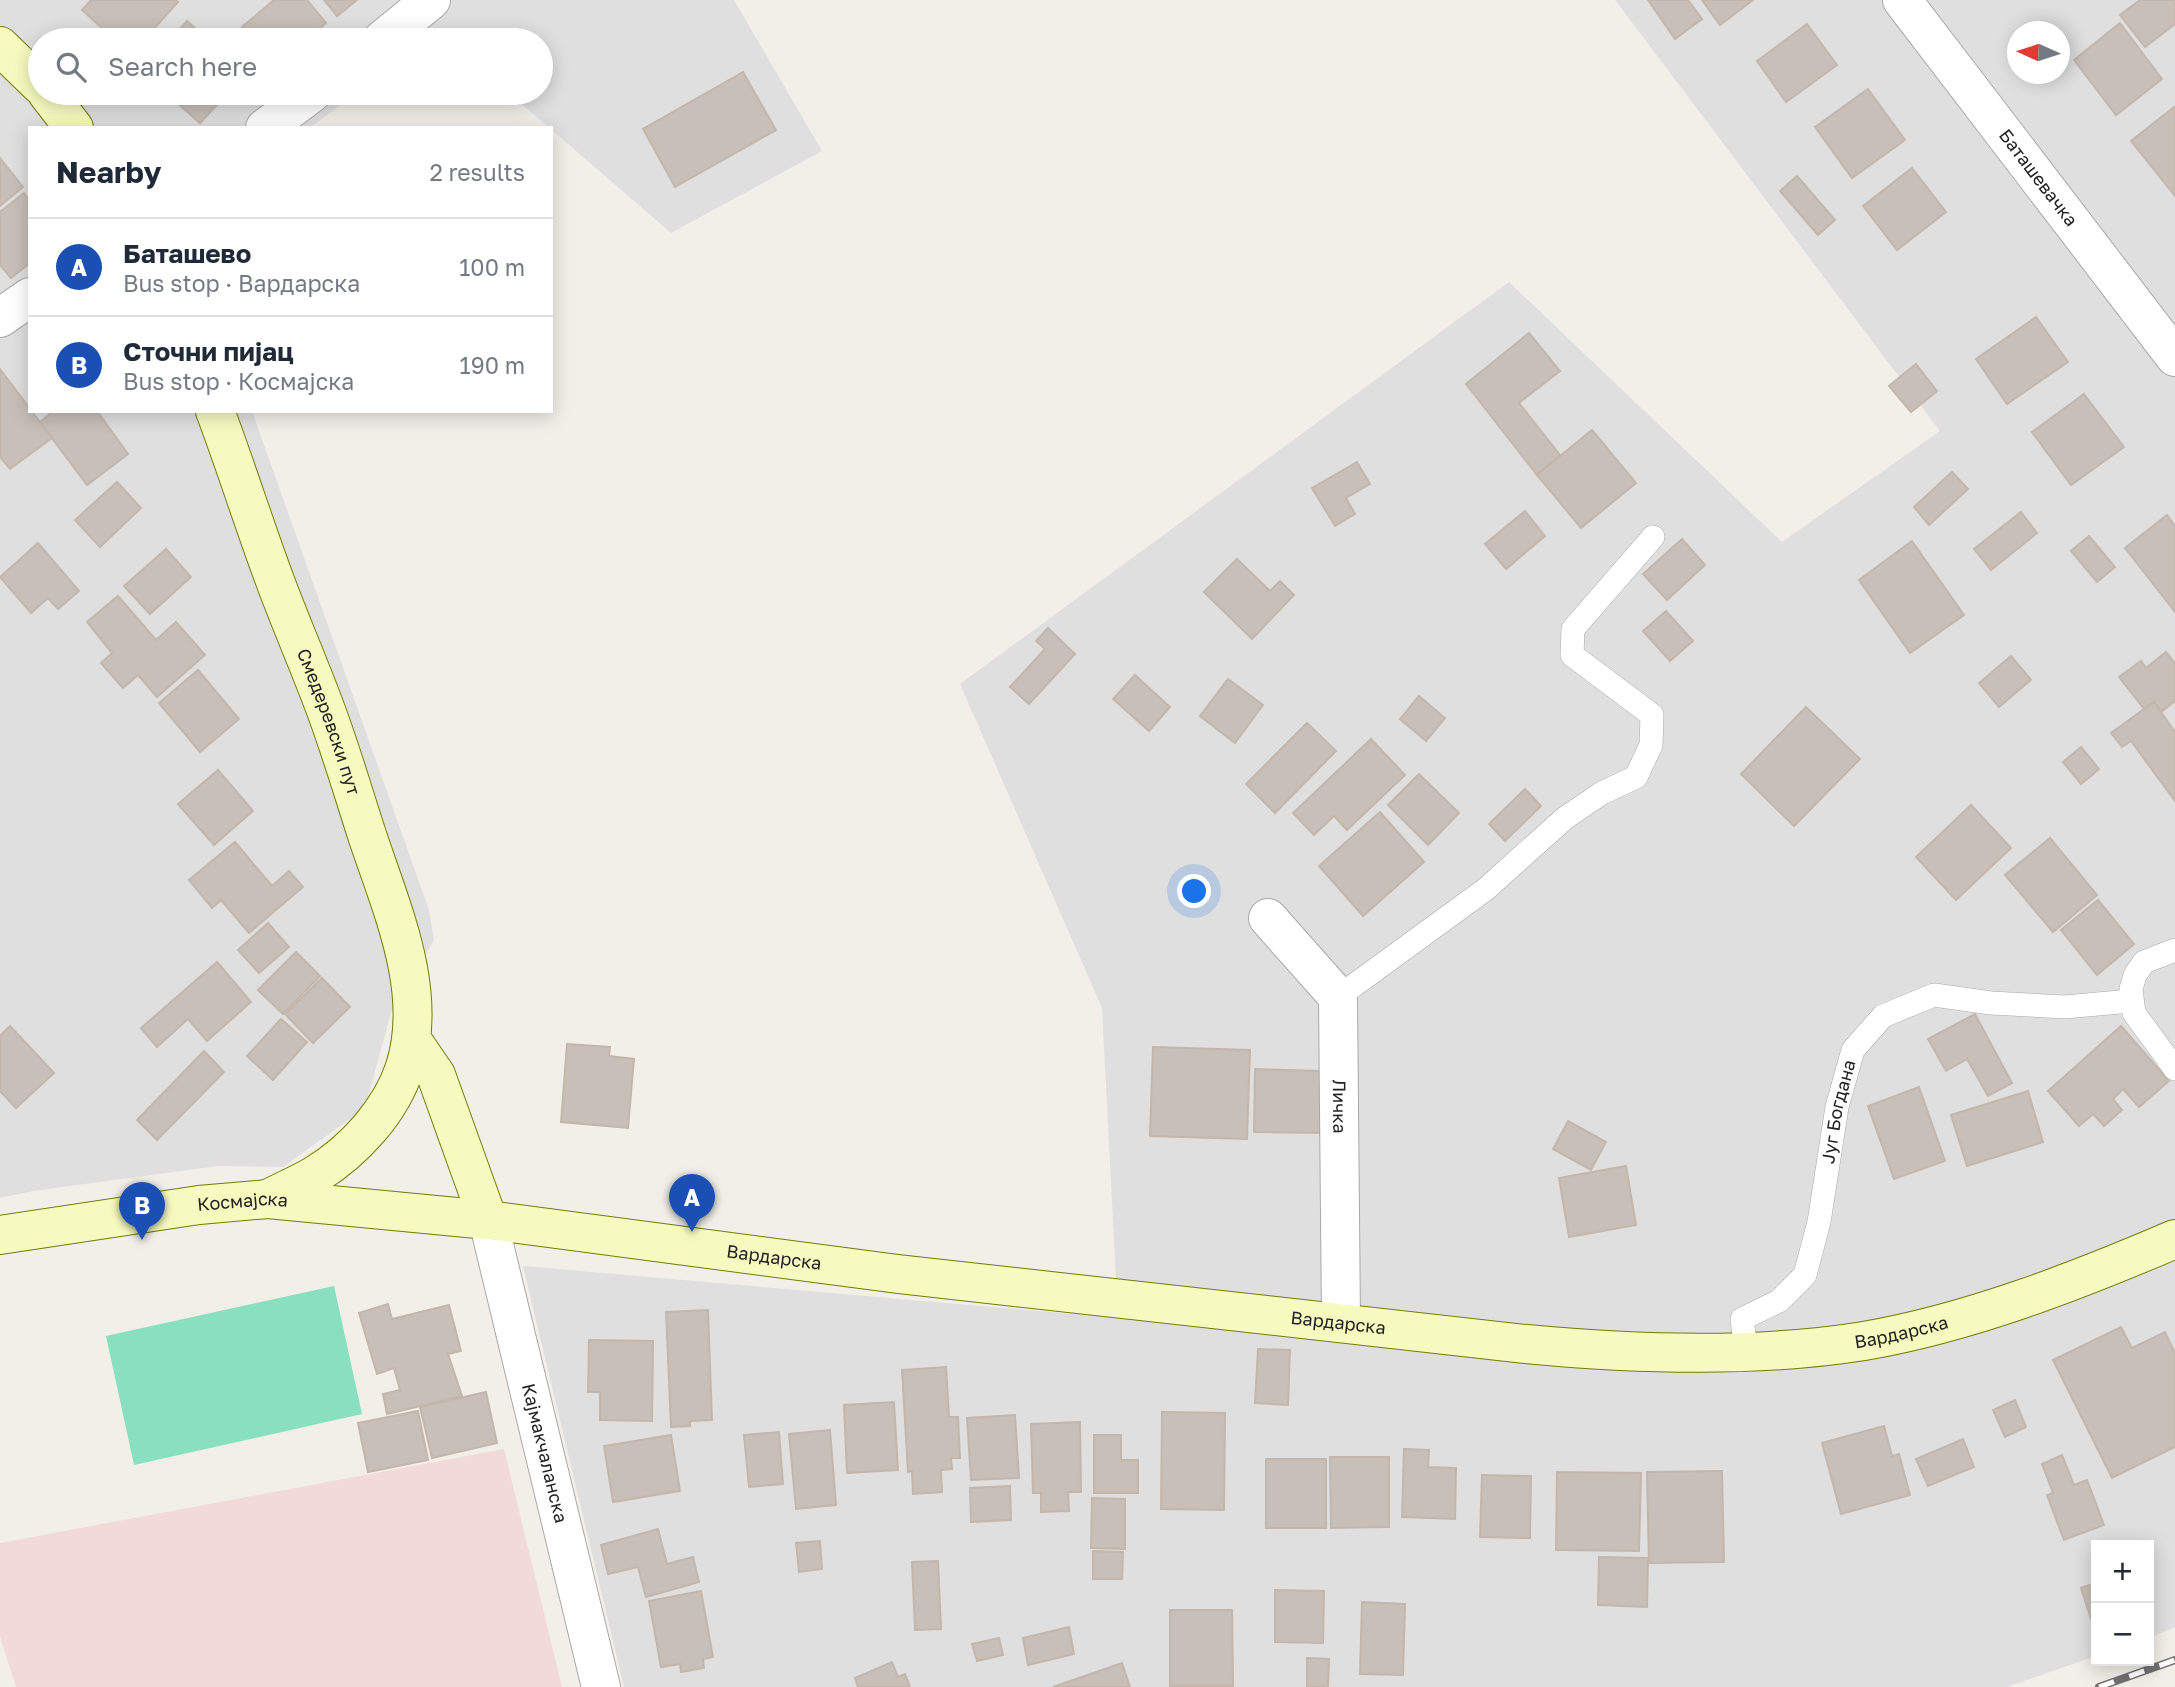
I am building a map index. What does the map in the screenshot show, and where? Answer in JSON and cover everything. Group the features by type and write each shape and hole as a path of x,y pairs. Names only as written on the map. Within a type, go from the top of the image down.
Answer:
{"main road":[{"path":"0,46 28,73"},
{"path":"56,105 72,126"},
{"name":"Смедеревски пут","path":"216,413 276,586 325,706 401,938 411,993 412,1040"},
{"path":"268,1199 324,1168 364,1134 381,1113 398,1084 412,1040"},
{"path":"412,1040 436,1075 488,1220"},
{"name":"Космајска","path":"0,1235 199,1205 268,1199 488,1220"},
{"name":"Вардарска","path":"488,1220 898,1274 1571,1348 1638,1350 1819,1347 1872,1339 1924,1328 2036,1293 2175,1239"}],"street":[{"path":"397,28 431,0"},
{"name":"Баташевачка","path":"1902,0 2175,357"},
{"path":"268,126 296,105"},
{"path":"0,318 28,298"},
{"path":"1268,918 1338,998"},
{"name":"Личка","path":"1338,998 1340,1323"},
{"name":"Кајмакчаланска","path":"488,1220 601,1687"}],"lane":[{"path":"1338,998 1486,889 1565,818 1602,793 1636,777 1651,745 1653,715 1572,655 1573,629 1653,537"},
{"path":"2175,950 2144,962 2135,975 2131,989 2131,1001 2140,1023 2175,1069"},
{"name":"Југ Богдана","path":"1746,1350 1742,1319 1779,1301 1805,1275 1819,1222 1837,1107 1853,1049 1883,1016 1934,995 1991,1003 2065,1007 2131,1001"}],"shaded area":[{"path":"0,0 734,0 822,151 671,233 553,131 553,126 547,126 523,105 553,105 553,28 28,28 28,105 341,105 312,126 28,126 28,413 253,413 429,910 434,940 392,1009 365,1108 283,1167 218,1166 33,1191 0,1198"},
{"path":"1615,0 2175,0 2175,1627 2154,1636 2154,1540 2091,1540 2091,1658 2007,1687 624,1687 523,1266 1118,1318 1102,1008 960,684 1509,282 1782,542 1940,431"},
{"path":"504,1449 562,1687 16,1687 0,1637 0,1543"}],"green space":[{"path":"334,1286 362,1414 134,1465 106,1336"}],"building":[{"path":"91,0 178,2 155,28 102,28 82,10"},
{"path":"274,0 307,0 326,23 320,28 242,27"},
{"path":"324,0 357,0 337,16"},
{"path":"1648,0 1688,0 1702,19 1675,39"},
{"path":"1702,0 1753,0 1720,25"},
{"path":"2140,0 2175,0 2175,24 2145,47 2120,15"},
{"path":"187,21 195,28 181,28"},
{"path":"2120,23 2162,79 2116,115 2074,60"},
{"path":"1807,24 1837,65 1786,102 1757,61"},
{"path":"743,72 776,130 675,187 643,129"},
{"path":"1868,89 1905,140 1852,178 1815,127"},
{"path":"180,105 217,105 200,123"},
{"path":"2174,107 2175,109 2175,196 2131,141"},
{"path":"0,158 23,187 0,206"},
{"path":"1912,168 1946,212 1897,250 1863,206"},
{"path":"1797,176 1835,220 1818,235 1780,191"},
{"path":"24,193 28,198 28,265 11,278 0,265 0,212"},
{"path":"2036,317 2068,362 2007,404 1976,359"},
{"path":"1529,333 1560,371 1519,403 1560,455 1537,475 1466,384"},
{"path":"1916,364 1937,391 1911,412 1889,386"},
{"path":"0,369 28,406 28,413 33,413 52,438 10,469 0,457"},
{"path":"2084,394 2124,447 2071,485 2032,432"},
{"path":"51,413 98,413 128,454 87,485 40,422"},
{"path":"1592,430 1636,483 1581,528 1537,475"},
{"path":"1357,462 1370,484 1346,498 1355,514 1335,526 1312,488"},
{"path":"1952,472 1968,489 1929,525 1914,507"},
{"path":"117,482 141,508 100,547 75,520"},
{"path":"1525,511 1545,536 1506,569 1485,544"},
{"path":"2021,512 2037,533 1991,570 1974,549"},
{"path":"2167,515 2175,526 2175,612 2125,548"},
{"path":"2089,536 2115,567 2097,582 2071,551"},
{"path":"1682,539 1705,565 1667,600 1643,574"},
{"path":"1912,541 1964,615 1910,653 1859,580"},
{"path":"38,543 79,591 58,609 48,598 31,613 0,577"},
{"path":"166,549 191,577 150,614 124,586"},
{"path":"1237,559 1270,591 1280,581 1294,595 1252,639 1204,592"},
{"path":"118,596 156,640 176,622 205,655 157,697 138,675 123,688 101,663 112,653 87,622"},
{"path":"1666,611 1693,641 1670,661 1643,631"},
{"path":"1048,628 1075,654 1029,704 1010,687 1045,649 1036,641"},
{"path":"2166,652 2175,663 2175,701 2161,712 2154,702 2144,709 2119,677 2141,661 2146,668"},
{"path":"2011,656 2031,680 1999,707 1979,683"},
{"path":"198,670 239,719 200,752 159,703"},
{"path":"1135,675 1170,707 1149,731 1113,699"},
{"path":"1228,679 1263,705 1235,743 1200,716"},
{"path":"1419,696 1445,718 1426,741 1400,719"},
{"path":"2154,702 2175,732 2175,801 2131,741 2122,747 2111,733"},
{"path":"1806,707 1860,759 1794,826 1741,774"},
{"path":"1307,723 1336,751 1275,813 1246,784"},
{"path":"1371,739 1405,775 1347,830 1334,816 1314,835 1293,813"},
{"path":"2081,747 2099,769 2081,784 2063,762"},
{"path":"218,770 253,811 214,845 178,804"},
{"path":"1419,774 1459,813 1428,845 1388,805"},
{"path":"1525,789 1541,806 1505,841 1489,824"},
{"path":"1971,805 2011,848 1956,900 1916,857"},
{"path":"1380,812 1424,862 1363,916 1319,866"},
{"path":"2050,838 2097,895 2053,932 2005,875"},
{"path":"235,842 272,886 289,871 303,887 249,933 221,900 212,908 189,880"},
{"path":"2098,900 2134,944 2097,975 2061,930"},
{"path":"268,923 289,947 259,973 238,950"},
{"path":"296,952 320,976 283,1014 258,990"},
{"path":"217,962 251,1002 207,1041 188,1019 157,1047 141,1028"},
{"path":"322,978 350,1007 313,1043 285,1014"},
{"path":"1975,1014 2012,1083 1988,1096 1967,1059 1946,1071 1928,1039"},
{"path":"281,1019 307,1042 273,1080 247,1056"},
{"path":"10,1026 54,1073 16,1108 0,1091 0,1036"},
{"path":"2121,1026 2169,1081 2139,1107 2123,1089 2113,1099 2122,1110 2104,1126 2093,1114 2079,1126 2048,1091"},
{"path":"567,1044 610,1047 609,1056 634,1059 628,1128 561,1122"},
{"path":"1153,1047 1250,1050 1247,1139 1150,1136"},
{"path":"204,1051 224,1072 157,1140 137,1120"},
{"path":"1255,1069 1321,1071 1320,1133 1254,1132"},
{"path":"1919,1087 1945,1161 1894,1179 1868,1106"},
{"path":"2028,1091 2043,1142 1967,1166 1951,1115"},
{"path":"1568,1121 1606,1142 1591,1170 1553,1149"},
{"path":"1626,1166 1636,1225 1569,1237 1559,1178"},
{"path":"388,1304 392,1319 449,1305 461,1351 448,1354 462,1396 387,1414 383,1394 400,1390 394,1368 377,1374 359,1313"},
{"path":"708,1310 712,1420 690,1421 690,1426 671,1427 666,1312"},
{"path":"2121,1327 2132,1348 2165,1332 2175,1353 2175,1447 2112,1478 2053,1360"},
{"path":"589,1340 653,1341 652,1421 600,1420 600,1392 588,1392"},
{"path":"1258,1349 1290,1350 1288,1405 1255,1403"},
{"path":"946,1367 949,1417 958,1417 960,1458 951,1458 952,1469 941,1470 942,1492 913,1494 912,1471 908,1472 902,1370"},
{"path":"486,1392 497,1443 432,1458 420,1407"},
{"path":"2015,1400 2026,1427 2005,1437 1993,1410"},
{"path":"894,1402 898,1470 847,1473 844,1405"},
{"path":"418,1411 428,1460 368,1472 358,1423"},
{"path":"1162,1412 1225,1413 1224,1510 1161,1509"},
{"path":"1015,1415 1019,1478 971,1480 967,1418"},
{"path":"1080,1422 1081,1492 1068,1492 1069,1511 1041,1512 1041,1493 1033,1493 1031,1424"},
{"path":"1884,1426 1892,1456 1899,1454 1910,1495 1841,1514 1822,1443"},
{"path":"830,1430 836,1505 796,1509 789,1434"},
{"path":"779,1432 783,1484 749,1487 744,1435"},
{"path":"671,1435 680,1491 613,1502 604,1446"},
{"path":"1094,1435 1121,1435 1121,1460 1138,1460 1138,1493 1094,1493"},
{"path":"1963,1439 1974,1467 1928,1486 1916,1459"},
{"path":"1404,1449 1429,1450 1428,1467 1456,1468 1455,1519 1402,1517"},
{"path":"2062,1455 2074,1485 2087,1480 2104,1525 2064,1540 2047,1495 2053,1493 2042,1464"},
{"path":"1330,1457 1389,1457 1389,1527 1331,1528"},
{"path":"1266,1459 1326,1459 1326,1528 1266,1528"},
{"path":"1722,1471 1724,1562 1649,1563 1647,1472"},
{"path":"1557,1472 1641,1473 1639,1551 1556,1550"},
{"path":"1482,1475 1531,1476 1530,1538 1480,1537"},
{"path":"1010,1486 1011,1520 971,1522 970,1488"},
{"path":"1092,1498 1125,1499 1125,1549 1091,1548"},
{"path":"658,1529 667,1564 693,1557 699,1582 646,1597 638,1567 608,1574 601,1545"},
{"path":"820,1541 822,1569 799,1572 796,1543"},
{"path":"1093,1551 1123,1552 1122,1579 1093,1579"},
{"path":"1599,1557 1648,1558 1647,1607 1598,1605"},
{"path":"938,1561 941,1629 915,1630 912,1562"},
{"path":"2091,1585 2091,1619 2081,1588"},
{"path":"1275,1590 1324,1591 1323,1643 1275,1642"},
{"path":"701,1591 713,1657 703,1659 704,1668 681,1672 680,1664 661,1667 649,1601"},
{"path":"1362,1602 1405,1604 1403,1675 1360,1674"},
{"path":"1170,1610 1232,1610 1233,1686 1170,1686"},
{"path":"1069,1627 1074,1654 1028,1665 1023,1638"},
{"path":"999,1638 1003,1655 977,1661 972,1644"},
{"path":"1307,1658 1329,1659 1328,1687 1307,1687"},
{"path":"892,1662 898,1677 905,1674 910,1687 858,1687 855,1678"},
{"path":"1122,1663 1130,1687 1053,1687"}],"railway":[{"path":"2099,1687 2175,1660"}],"place":[{"name":"Баташево","path":"692,1232"},
{"name":"Сточни пијац","path":"142,1240"}]}
